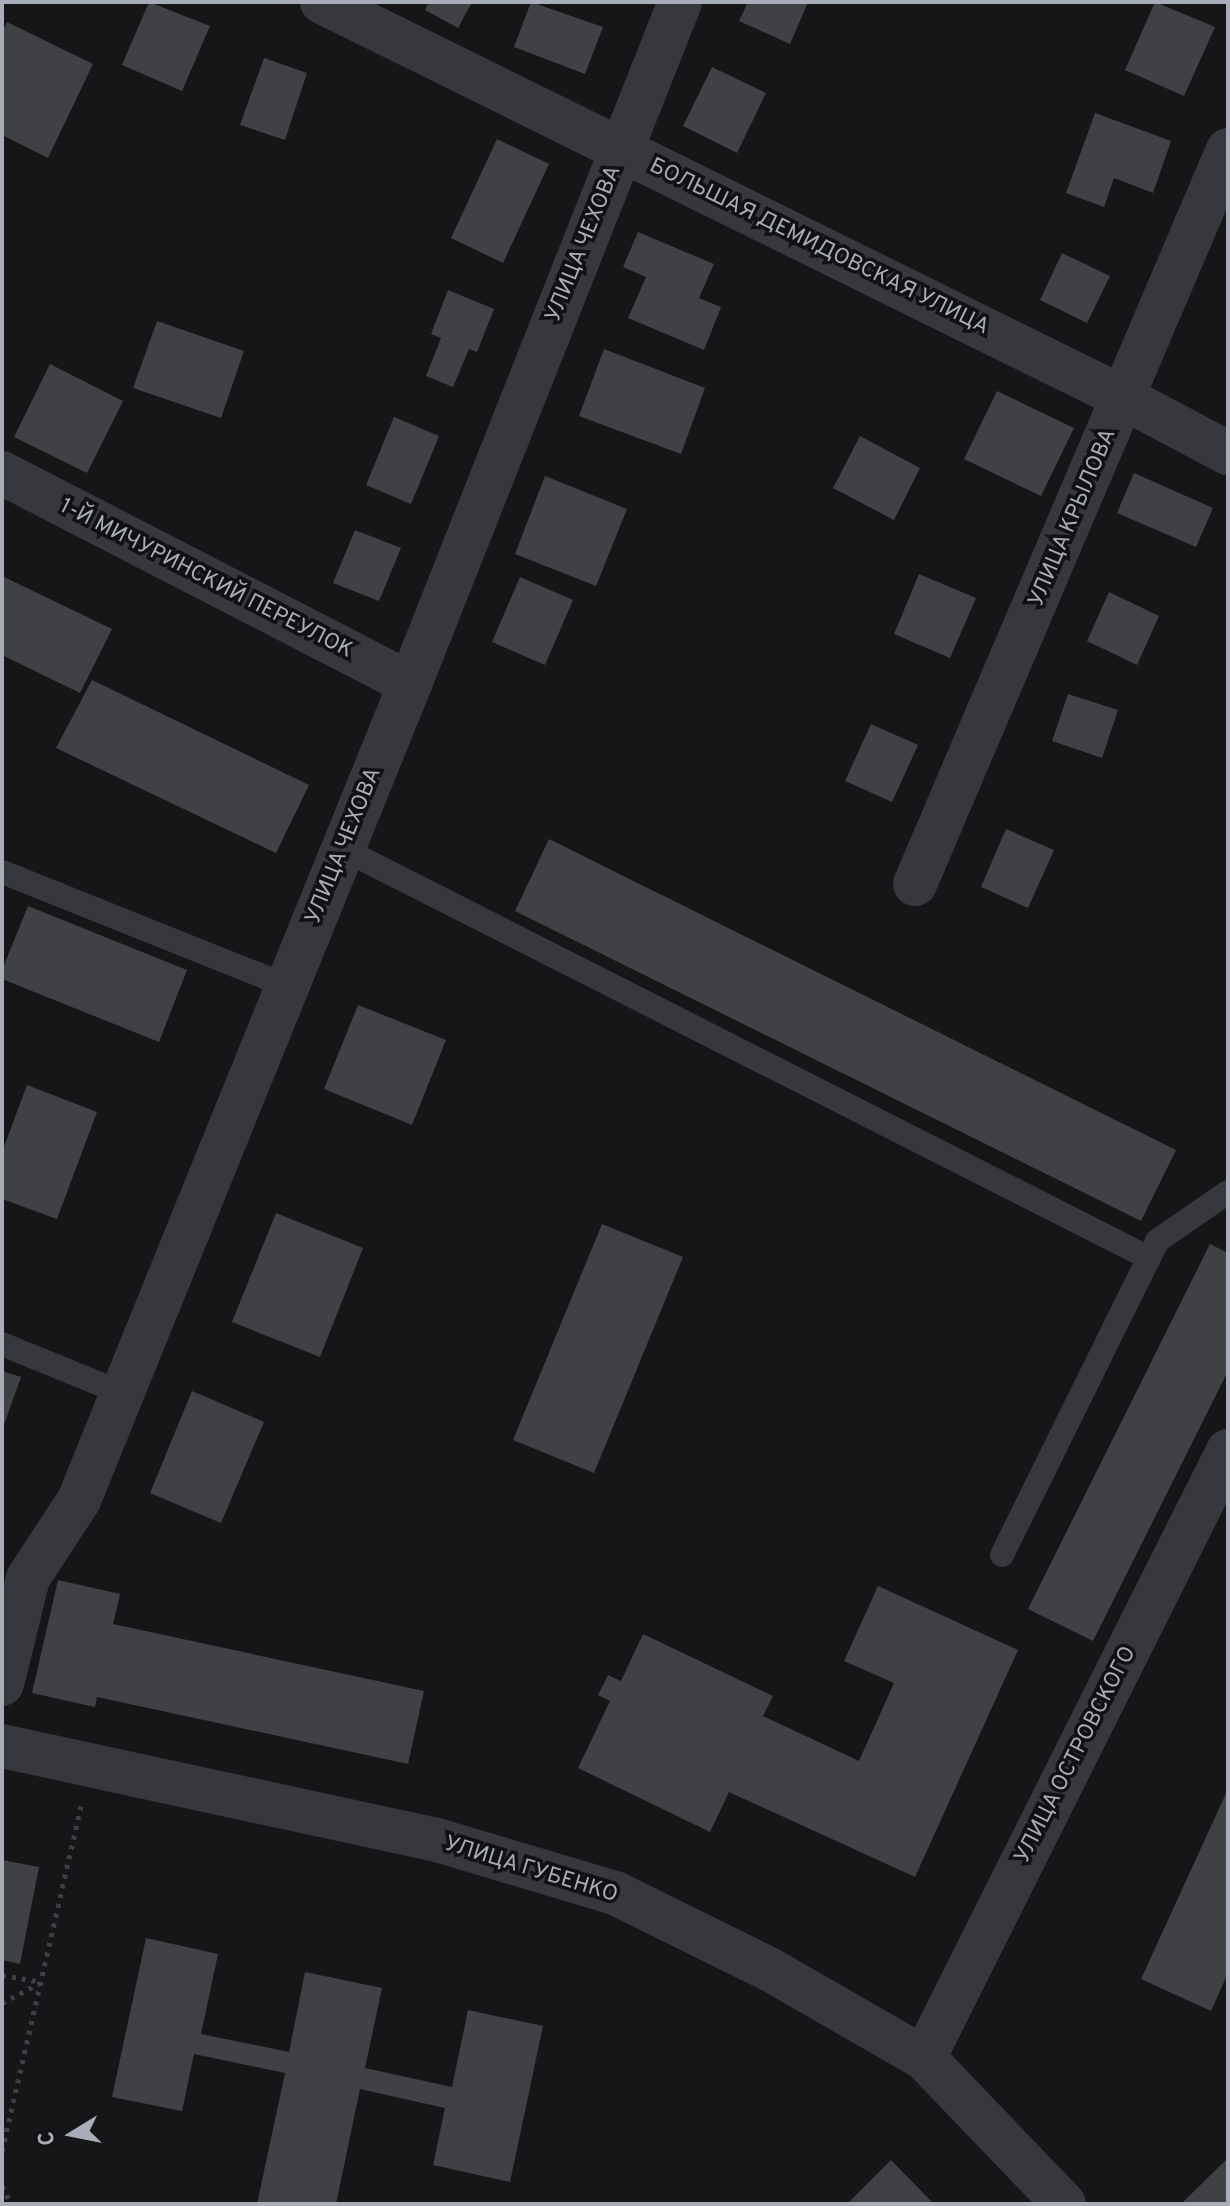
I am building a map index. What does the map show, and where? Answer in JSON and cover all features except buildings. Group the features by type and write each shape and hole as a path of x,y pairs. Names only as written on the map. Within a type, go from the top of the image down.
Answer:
{"street":[{"name":"БОЛЬШАЯ ДЕМИДОВСКАЯ УЛИЦА","path":"322,2 622,148 1228,453"},
{"name":"УЛИЦА ЧЕХОВА","path":"2,1684 28,1578 79,1500 410,684 680,2"},
{"name":"УЛИЦА КРЫЛОВА","path":"915,884 1228,150"},
{"name":"1-Й МИЧУРИНСКИЙ ПЕРЕУЛОК","path":"2,473 410,684"},
{"name":"УЛИЦА ОСТРОВСКОГО","path":"924,2058 1228,1451"},
{"name":"УЛИЦА ГУБЕНКО","path":"2,1746 437,1840 615,1893 769,1969 924,2058 1064,2204"}],"lane":[{"path":"343,849 1149,1258"},
{"path":"2,872 287,986"},
{"path":"1002,1555 1157,1241 1228,1192"},
{"path":"2,1344 122,1393"}],"path":[{"path":"2,2151 82,1802"},
{"path":"2,1975 41,1983"},
{"path":"2,2003 41,1983"},
{"path":"2,2186 11,2204"}]}
